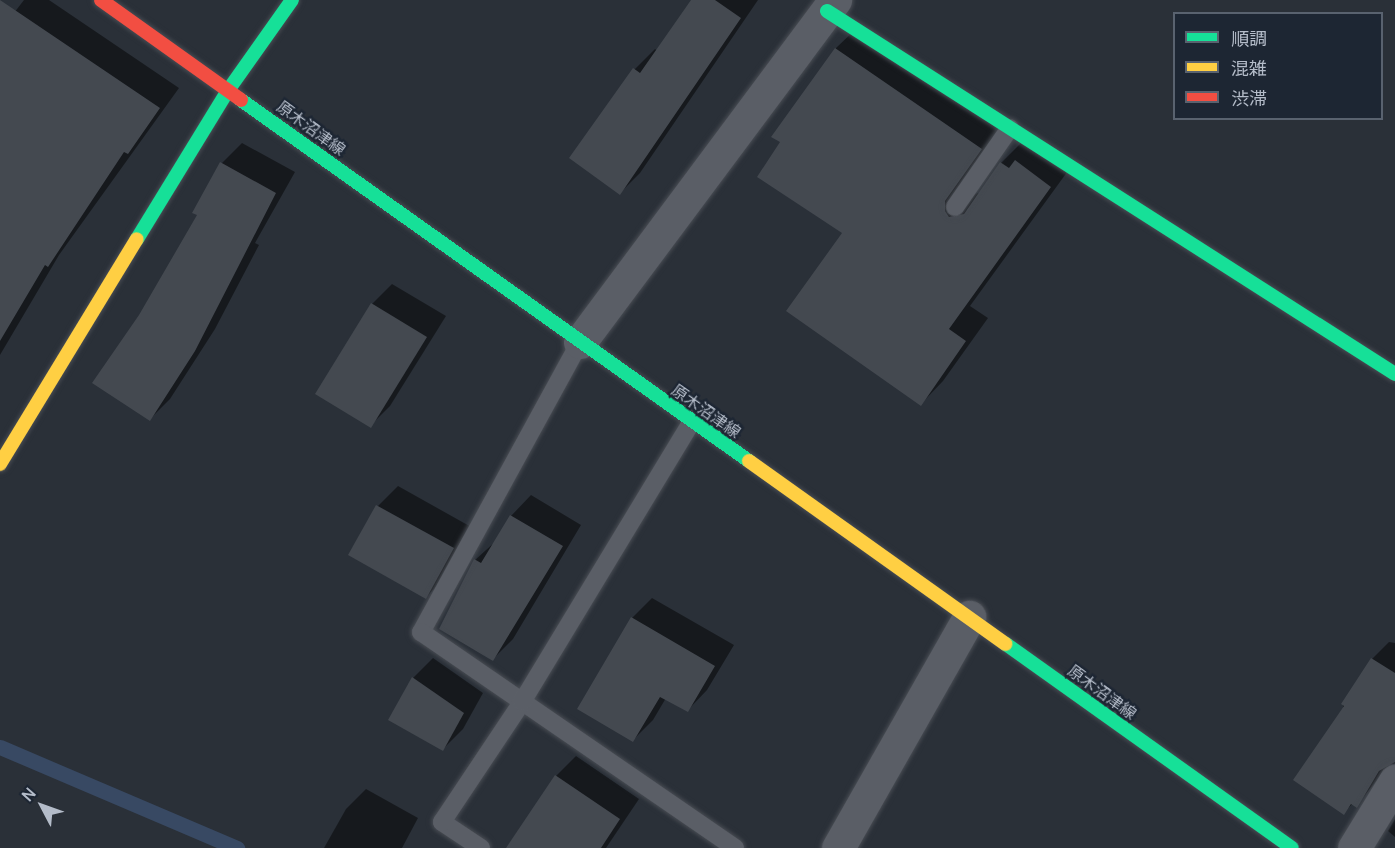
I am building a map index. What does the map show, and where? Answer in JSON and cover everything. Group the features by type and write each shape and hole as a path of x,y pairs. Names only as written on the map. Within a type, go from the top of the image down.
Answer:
{"main road":[{"name":"原木沼津線","path":"100,0 229,89 580,342 1292,848"},
{"path":"0,464 229,89 292,0"},
{"path":"831,5 1010,128 1395,374"}],"street":[{"path":"580,342 831,5"},
{"path":"838,848 969,617"},
{"path":"1353,848 1395,782"}],"lane":[{"path":"955,207 1010,128"},
{"path":"580,342 421,632 735,848"},
{"path":"480,848 442,822 522,702 692,421"}],"building":[{"path":"0,0 160,108 128,154 124,152 48,267 45,265 0,341"},
{"path":"691,0 715,0 741,18 620,195 569,158 633,68 640,73"},
{"path":"835,48 982,149 945,201 945,211 949,217 964,214 1000,162 1009,168 1015,160 1051,187 949,329 966,341 921,406 786,311 842,233 757,177 780,142 771,137"},
{"path":"220,162 276,193 195,351 150,421 92,383 139,315 197,215 192,213"},
{"path":"371,303 427,337 371,428 315,394"},
{"path":"376,505 454,548 426,599 348,555"},
{"path":"510,515 563,546 493,661 439,629 474,559 481,563"},
{"path":"631,617 715,666 688,712 660,697 633,742 577,709"},
{"path":"1371,658 1395,673 1395,762 1379,771 1357,808 1351,804 1344,815 1293,780 1344,706 1341,704"},
{"path":"412,677 464,713 443,751 388,720"},
{"path":"555,775 620,819 601,848 506,848"}],"waterway":[{"path":"0,747 237,848"}],"traffic: fast":[{"path":"137,239 229,89 292,0"},
{"path":"827,11 1395,374"},
{"path":"241,100 749,461"},
{"path":"1006,644 1292,848"}],"traffic: slow":[{"path":"0,464 137,239"},
{"path":"749,461 1006,644"}],"traffic: jam":[{"path":"101,0 241,100"}]}
